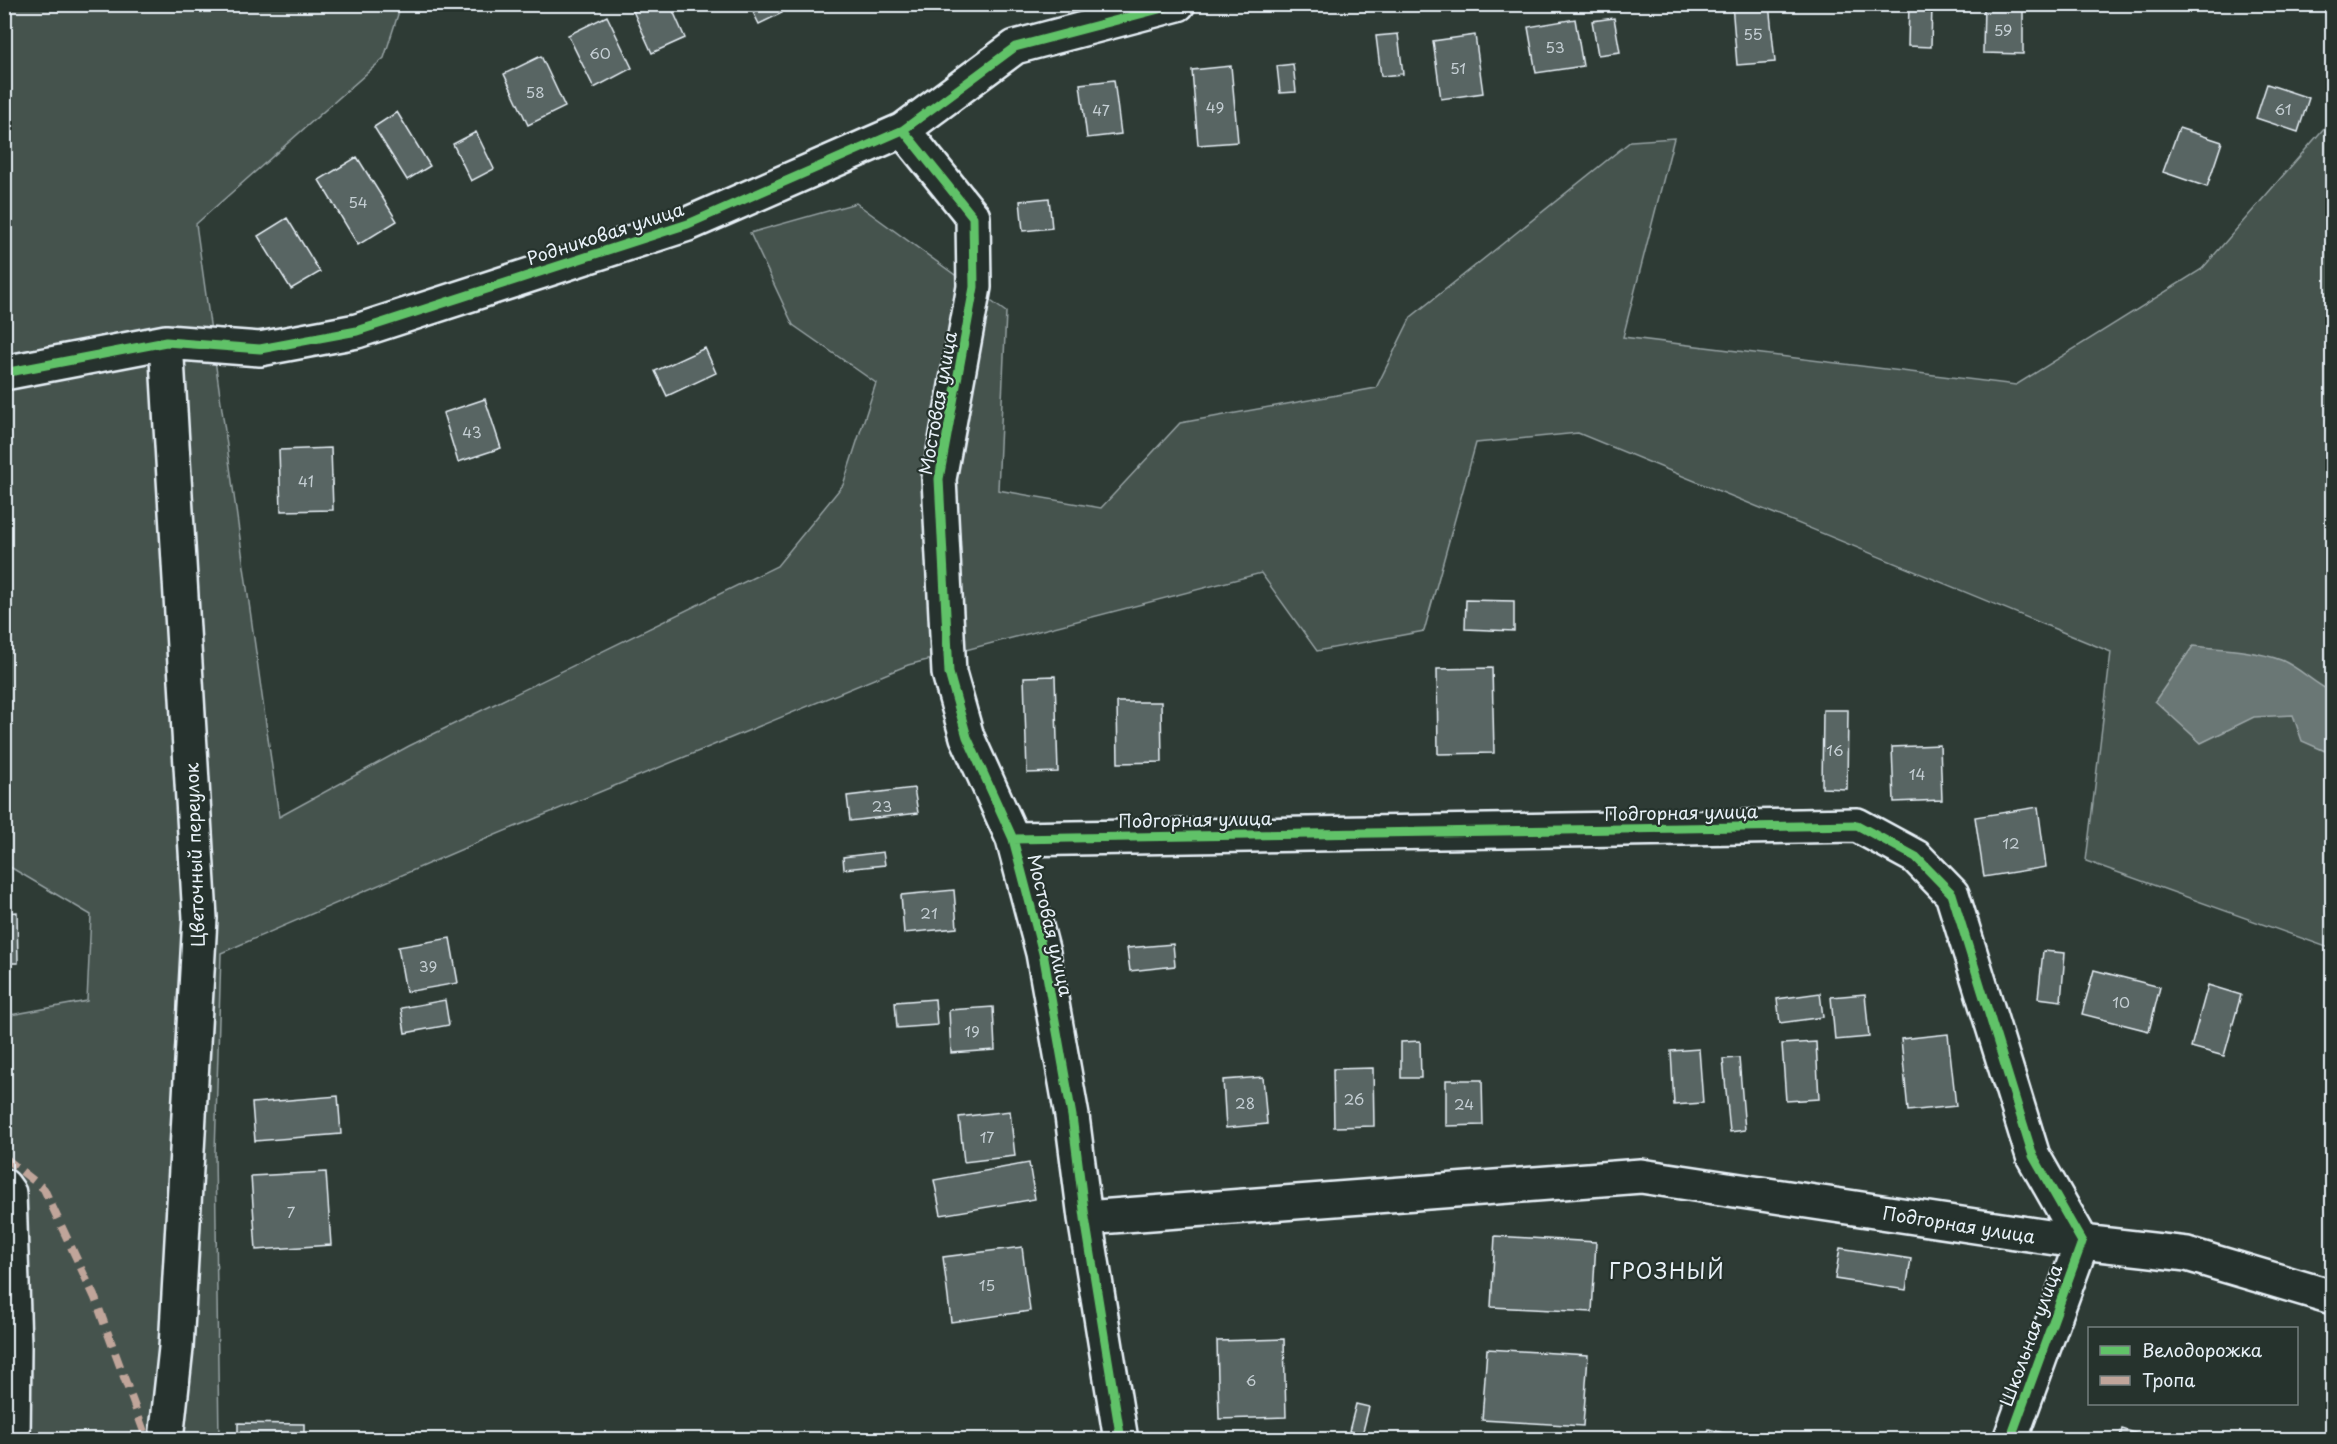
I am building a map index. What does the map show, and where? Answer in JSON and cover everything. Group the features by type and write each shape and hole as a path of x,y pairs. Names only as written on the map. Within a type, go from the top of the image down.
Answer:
{"street":[{"name":"Родниковая улица","path":"4,373 166,342 260,349 357,331 688,224 903,130 1015,47 1178,4"},
{"name":"Мостовая улица","path":"903,130 973,217 974,287 939,479 949,673 967,737 1013,838 1043,953 1072,1116 1084,1218 1121,1440"},
{"name":"Цветочный переулок","path":"166,342 200,918 176,1348 166,1440"},
{"name":"Подгорная улица","path":"1013,838 1857,825 1916,857 1952,894 2033,1156 2082,1242"},
{"name":"Подгорная улица","path":"1084,1218 1641,1176 2082,1242 2187,1254 2332,1297"},
{"path":"4,1186 9,1193 14,1345 13,1440"},
{"name":"Школьная улица","path":"2010,1440 2082,1242"}],"shaded area":[{"path":"5,5 401,5 384,58 196,224 279,817 409,746 777,566 843,485 876,383 793,325 750,233 856,203 1006,312 998,490 1101,508 1180,423 1376,388 1411,317 1631,141 1674,138 1623,337 2016,385 2202,269 2332,119 2332,949 2086,861 2111,652 1578,433 1476,443 1424,631 1317,651 1261,573 908,665 488,838 221,953 215,1153 219,1439 5,1440 5,1016 87,1001 91,915 5,864"},
{"path":"2193,646 2238,650 2281,660 2332,692 2332,754 2302,741 2293,715 2254,717 2201,743 2155,701"}],"building":[{"path":"649,4 670,4 685,38 652,53 633,11"},
{"path":"749,4 778,4 782,13 759,24"},
{"path":"1732,4 1769,4 1775,62 1737,65"},
{"path":"1909,4 1932,4 1931,47 1908,46"},
{"path":"1984,4 2023,4 2023,54 1983,53"},
{"path":"607,16 632,68 594,88 568,35"},
{"path":"1614,18 1620,52 1598,55 1592,21"},
{"path":"1575,19 1583,66 1536,73 1528,27"},
{"path":"1398,34 1403,74 1381,76 1376,36"},
{"path":"1475,35 1483,93 1441,99 1433,41"},
{"path":"541,56 565,107 528,125 504,74"},
{"path":"1293,64 1296,92 1280,93 1277,66"},
{"path":"1231,66 1238,142 1198,145 1192,70"},
{"path":"1114,80 1121,134 1087,138 1080,84"},
{"path":"2267,84 2309,98 2298,132 2256,118"},
{"path":"397,112 430,166 407,180 374,127"},
{"path":"2179,128 2222,142 2207,187 2163,172"},
{"path":"476,132 494,169 471,181 453,144"},
{"path":"357,157 397,221 358,245 319,180"},
{"path":"1049,198 1052,228 1023,231 1020,201"},
{"path":"287,218 320,272 291,289 258,236"},
{"path":"705,348 716,373 667,396 655,371"},
{"path":"485,399 501,448 458,462 443,413"},
{"path":"331,448 333,510 281,511 279,450"},
{"path":"1466,600 1514,601 1514,631 1465,629"},
{"path":"1492,668 1494,753 1438,754 1437,669"},
{"path":"1055,676 1058,772 1027,773 1024,677"},
{"path":"1117,702 1161,702 1162,762 1118,763"},
{"path":"1823,710 1848,710 1847,789 1822,788"},
{"path":"1940,745 1942,800 1894,802 1892,747"},
{"path":"914,788 918,813 850,821 847,796"},
{"path":"2038,807 2046,867 1984,877 1975,817"},
{"path":"883,852 885,865 844,869 843,857"},
{"path":"954,890 957,928 904,933 901,895"},
{"path":"17,912 18,963 4,963 4,913"},
{"path":"450,938 458,983 406,992 398,947"},
{"path":"1173,944 1175,966 1130,971 1127,948"},
{"path":"2043,951 2065,953 2061,1001 2038,998"},
{"path":"2094,970 2160,987 2149,1031 2082,1014"},
{"path":"2208,985 2241,995 2224,1056 2191,1047"},
{"path":"1820,993 1823,1017 1780,1023 1777,999"},
{"path":"1865,994 1869,1037 1835,1040 1831,997"},
{"path":"935,999 937,1025 897,1028 895,1002"},
{"path":"445,1000 449,1025 405,1033 401,1008"},
{"path":"993,1007 995,1050 951,1053 949,1010"},
{"path":"1948,1034 1956,1106 1908,1111 1901,1039"},
{"path":"1420,1041 1421,1078 1401,1078 1401,1042"},
{"path":"1816,1042 1819,1099 1786,1101 1782,1044"},
{"path":"1699,1049 1703,1103 1674,1105 1671,1051"},
{"path":"1739,1058 1745,1130 1730,1132 1723,1059"},
{"path":"1373,1068 1374,1126 1334,1127 1333,1069"},
{"path":"1263,1077 1267,1124 1226,1128 1223,1080"},
{"path":"1446,1080 1482,1080 1483,1125 1446,1126"},
{"path":"338,1096 341,1134 255,1141 252,1103"},
{"path":"1010,1111 1015,1156 964,1162 959,1117"},
{"path":"1029,1163 1035,1199 941,1215 934,1180"},
{"path":"326,1172 331,1245 256,1250 251,1176"},
{"path":"1495,1236 1596,1242 1592,1312 1491,1307"},
{"path":"1022,1247 1030,1311 951,1322 943,1257"},
{"path":"1840,1248 1911,1259 1906,1290 1835,1279"},
{"path":"1284,1339 1286,1417 1219,1419 1217,1341"},
{"path":"1487,1349 1588,1355 1583,1426 1482,1420"},
{"path":"1356,1404 1369,1407 1362,1435 1349,1431"},
{"path":"238,1423 304,1424 304,1440 238,1440"},
{"path":"1709,1429 1748,1440 1706,1440"},
{"path":"2122,1429 2157,1440 2119,1440"}],"marked path":[{"path":"4,1157 44,1189 95,1298 147,1440"}],"cycle path":[{"path":"4,373 166,342 260,349 357,331 688,224 903,130 1015,47 1178,4"},
{"path":"903,130 973,217 974,287 939,479 949,673 967,737 1013,839 1043,953 1072,1116 1085,1218 1121,1440"},
{"path":"1013,839 1857,825 1916,857 1952,894 2033,1156 2082,1242 2010,1440"}],"district":[{"name":"ГРОЗНЫЙ","path":"1667,1270"}]}
